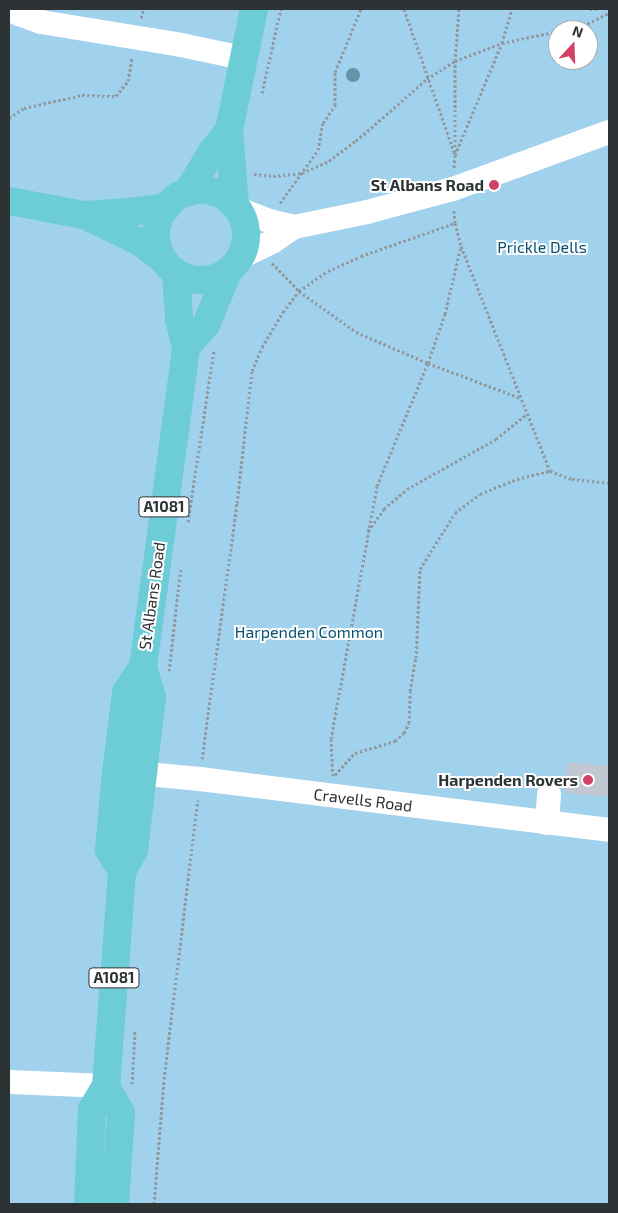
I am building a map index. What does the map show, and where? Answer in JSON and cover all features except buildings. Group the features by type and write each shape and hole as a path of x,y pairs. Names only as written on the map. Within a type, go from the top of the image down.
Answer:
{"main road":[{"name":"St Albans Road","path":"186,346 206,325 257,242 246,232 244,220 236,207 229,130 254,9"},
{"name":"St Albans Road","path":"88,1204 92,1109 119,1088 122,871 134,850 144,773 152,697 143,667 186,346 179,319 170,266 158,247 157,233 160,219 177,200 229,130"},
{"path":"9,201 84,215 129,212 177,200 199,191 212,192 224,197 236,207"},
{"path":"84,215 140,242 170,266 189,278 202,280 216,278 257,242"},
{"name":"St Albans Road","path":"122,871 109,850 116,772 126,692 143,667"},
{"path":"115,1204 122,1113 119,1088"}],"street":[{"path":"12,9 19,14 41,22 135,37 243,58"},
{"path":"236,207 257,242 294,227 367,212 452,189 609,132"},
{"name":"Cravells Road","path":"116,772 200,779 609,830"},
{"path":"547,823 549,794"},
{"path":"9,1082 119,1088"}],"path":[{"path":"9,118 24,108 82,95 116,96 128,81 135,37 144,9"},
{"path":"262,95 281,9"},
{"path":"361,9 335,72 336,105 324,123 318,150 280,204 257,242 299,291 356,332 428,363 521,399"},
{"path":"404,9 455,155"},
{"path":"459,9 455,62 455,155 452,189 455,223 461,246 550,471"},
{"path":"455,155 502,43 512,9"},
{"path":"590,9 600,9"},
{"path":"594,20 609,13"},
{"path":"253,174 273,176 302,173 329,162 427,79 455,62 502,43 548,33"},
{"path":"154,1204 164,1079 252,371 262,347 283,312 299,291 328,271 361,256 455,223"},
{"path":"461,246 445,314 428,363 376,486 366,533 331,739 333,777 355,753 395,741 404,733 408,723 410,691 416,658 420,569 455,513 480,494 517,479 550,471 572,479 609,483"},
{"path":"187,526 214,348"},
{"path":"366,533 384,508 407,489 496,439 527,414"},
{"path":"168,678 182,563"},
{"path":"119,1088 135,1024"}],"green space":[{"name":"Harpenden Common","path":"16,9 609,9 609,1204 9,1204 9,30"}],"place":[{"name":"St Albans Road","path":"494,185"},
{"name":"Harpenden Rovers","path":"588,780"}],"park label":[{"name":"Prickle Dells","path":"542,247"}]}
